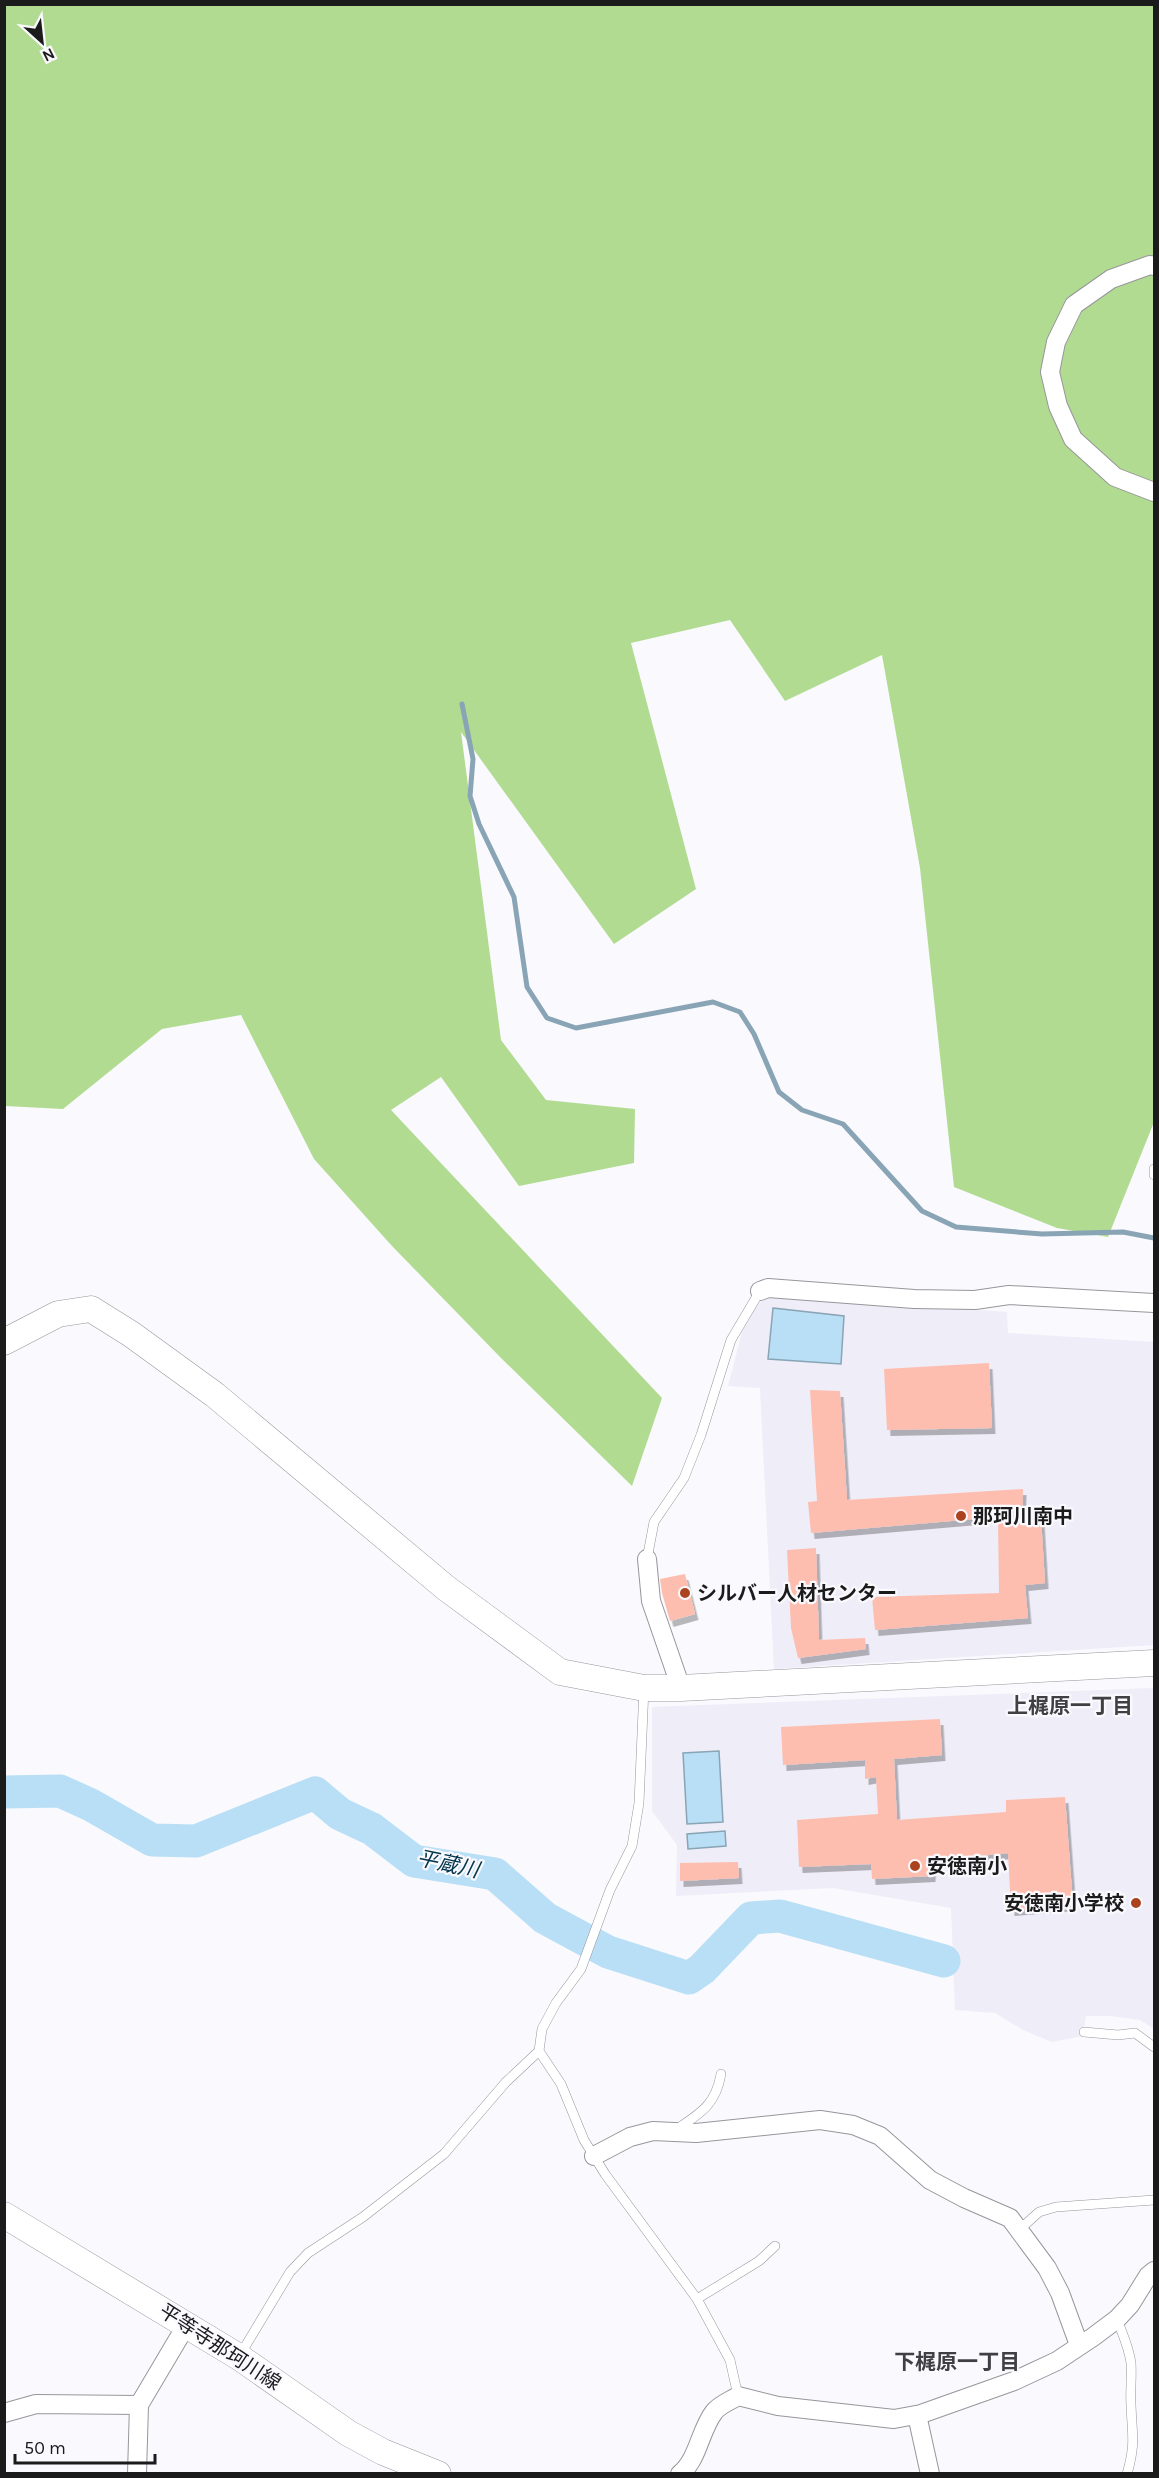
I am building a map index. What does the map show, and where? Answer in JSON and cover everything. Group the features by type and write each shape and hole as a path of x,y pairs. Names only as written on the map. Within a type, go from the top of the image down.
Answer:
{"street":[{"path":"1155,266 1150,265 1111,279 1074,305 1056,342 1050,372 1058,406 1073,439 1114,477 1155,492"},
{"path":"760,1291 768,1288 914,1299 975,1300 1009,1296 1155,1303"},
{"path":"4,1341 58,1314 91,1309 131,1334 215,1395 446,1588 560,1672 644,1688 681,1688 1155,1663"},
{"path":"647,1559 651,1601 681,1688"},
{"path":"594,2156 630,2137 653,2132 696,2133 820,2120 853,2125 880,2136 930,2180 1010,2218 1047,2268 1060,2293 1079,2345"},
{"name":"平等寺那珂川線","path":"4,2216 187,2324 239,2357 348,2433 383,2452 438,2474"},
{"path":"680,2474 687,2468 700,2436 715,2410 738,2396 778,2406 894,2419 917,2415 1014,2381 1057,2361 1117,2319 1134,2299 1148,2276 1155,2271"},
{"path":"137,2474 139,2405 187,2324"},
{"path":"4,2413 36,2404 139,2405"},
{"path":"917,2415 930,2474"}],"lane":[{"path":"1155,1169 1153,1171 1155,1175"},
{"path":"647,1559 654,1522 684,1478 701,1435 731,1340 760,1291"},
{"path":"239,2357 290,2272 308,2253 363,2217 444,2154 506,2082 539,2051 542,2029 556,2003 581,1969 610,1890 632,1846 639,1803 644,1688"},
{"path":"1084,2032 1118,2035 1135,2033 1155,2047"},
{"path":"539,2051 561,2084 584,2140 594,2156 697,2299 730,2360 738,2396"},
{"path":"670,2133 692,2119 714,2099 721,2074"},
{"path":"1019,2230 1039,2212 1056,2207 1155,2200"},
{"path":"697,2299 759,2261 775,2246"},
{"path":"1117,2319 1128,2348 1131,2364 1134,2449 1127,2474"}],"shaded area":[{"name":"那珂川南中","path":"767,1294 1007,1312 1008,1333 1154,1342 1154,1645 774,1669 760,1388 728,1386 742,1332 756,1307"},
{"name":"安徳南小","path":"1154,1688 1154,2029 1140,2020 1111,2016 1086,2016 1083,2036 1052,2042 1023,2030 995,2013 955,2010 951,1908 833,1888 676,1896 677,1845 652,1811 652,1707"}],"green space":[{"path":"4,5 1154,5 1154,1122 1108,1237 1057,1228 954,1187 920,868 882,655 785,701 730,620 631,643 696,889 614,944 461,732 501,1040 546,1100 635,1109 634,1163 519,1186 441,1077 391,1110 662,1398 632,1486 502,1359 392,1246 314,1159 241,1015 162,1029 63,1109 5,1106"}],"water":[{"path":"773,1308 844,1316 841,1364 768,1359"},
{"path":"719,1751 723,1822 687,1824 683,1753"},
{"path":"725,1831 726,1846 688,1849 687,1834"}],"building":[{"path":"989,1363 992,1428 887,1430 884,1369"},
{"path":"810,1390 840,1391 847,1500 1023,1489 1022,1520 1041,1518 1045,1583 1025,1585 1028,1618 875,1630 872,1597 999,1593 998,1517 811,1533 808,1502 817,1501"},
{"path":"816,1548 819,1640 865,1638 866,1649 798,1658 791,1628 787,1550"},
{"path":"685,1574 695,1614 670,1621 660,1579"},
{"path":"940,1719 942,1755 894,1759 897,1820 1006,1812 1006,1800 1065,1797 1073,1905 1011,1910 1008,1853 933,1861 932,1876 872,1879 871,1864 799,1867 797,1820 878,1814 876,1777 865,1779 865,1760 783,1765 781,1727"},
{"path":"738,1862 739,1878 680,1881 680,1863"}],"waterway":[{"path":"462,704 473,759 470,796 479,824 514,897 527,987 547,1018 576,1028 713,1002 740,1012 754,1034 779,1092 802,1110 843,1124 922,1211 956,1227 1042,1234 1123,1232 1154,1238"},
{"name":"平蔵川","path":"4,1792 60,1791 91,1805 152,1840 196,1841 315,1793 340,1814 372,1829 414,1861 495,1874 545,1918 608,1952 689,1978 702,1969 751,1918 780,1916 944,1961"}],"place":[{"name":"那珂川南中","path":"961,1516"},
{"name":"シルバー人材センター","path":"685,1593"},
{"name":"安徳南小","path":"915,1866"},
{"name":"安徳南小学校","path":"1136,1903"}],"district":[{"name":"上梶原一丁目","path":"1070,1706"},
{"name":"下梶原一丁目","path":"957,2362"}]}
